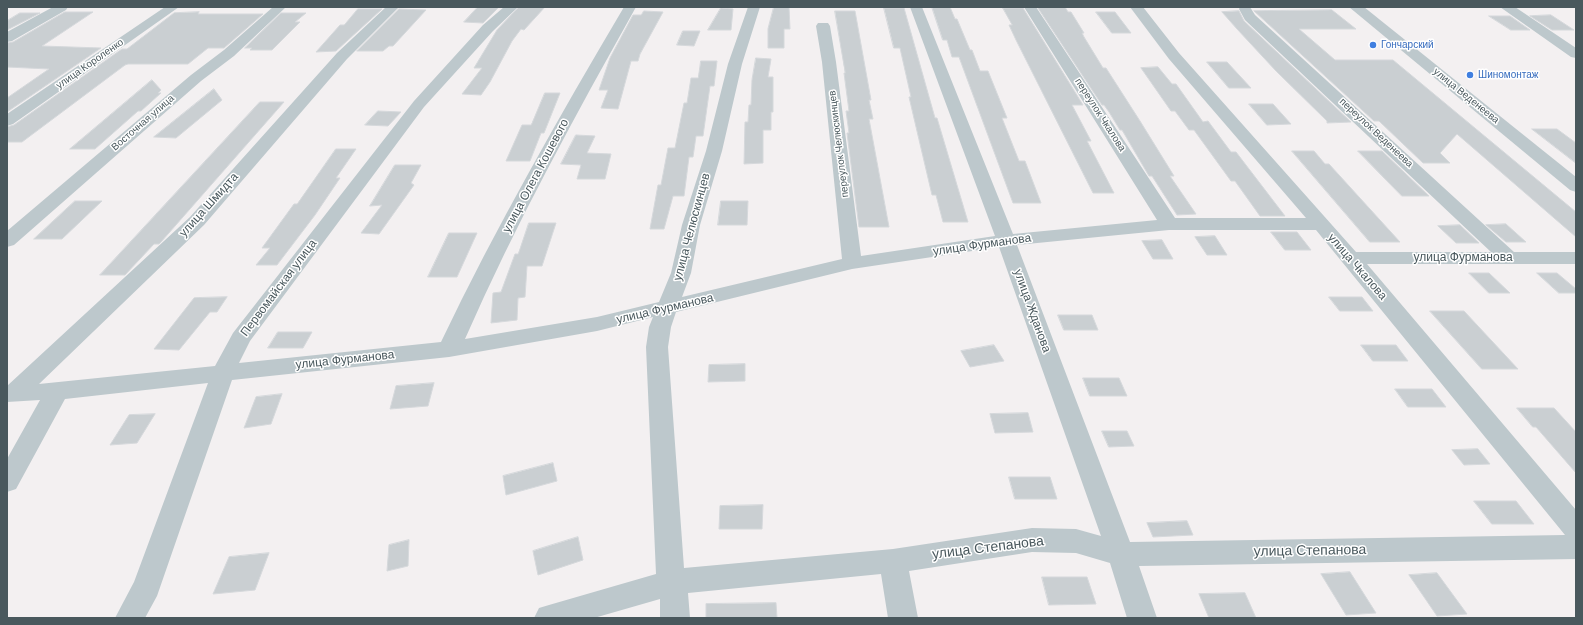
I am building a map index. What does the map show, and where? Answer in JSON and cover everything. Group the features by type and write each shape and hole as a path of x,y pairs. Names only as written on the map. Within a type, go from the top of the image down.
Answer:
{"street":[{"path":"7,38 62,7"},
{"name":"улица Короленко","path":"7,122 173,7"},
{"name":"Восточная улица","path":"7,241 196,78 229,53 280,7"},
{"name":"улица Шмидта","path":"11,394 197,221 342,56 392,7"},
{"name":"Первомайская улица","path":"130,618 146,587 223,374 241,338 419,104 488,28 512,7"},
{"name":"улица Олега Кошевого","path":"449,349 477,288 566,118 624,15 630,7"},
{"name":"улица Челюскинцев","path":"676,618 673,582 670,573 657,347 660,327 681,273 691,225 714,151 736,64 754,7"},
{"name":"улица Жданова","path":"916,7 1006,240 1121,554 1142,618"},
{"name":"переулок Чкалова","path":"1030,7 1169,224"},
{"name":"улица Чкалова","path":"1136,7 1174,56 1351,258 1576,529"},
{"name":"улица Веденеева","path":"1356,7 1576,186"},
{"path":"1506,7 1576,54"},
{"name":"переулок Веденеева","path":"1245,8 1250,17 1509,258"},
{"name":"переулок Челюскинцев","path":"823,26 829,62 852,262"},
{"name":"улица Фурманова","path":"11,394 57,391 223,374 449,349 597,324 852,262 1006,240 1169,224 1320,224"},
{"name":"улица Фурманова","path":"1351,258 1576,258"},
{"path":"7,482 57,391"},
{"name":"улица Степанова","path":"549,618 673,582 893,561 1032,540 1076,541 1121,554 1576,547"},
{"path":"893,561 903,618"}],"building":[{"path":"478,7 499,7 483,23 464,22"},
{"path":"519,7 545,7 524,30 521,29 512,41 490,82 481,95 462,94 482,68 474,68 497,30"},
{"path":"774,7 789,7 790,29 784,29 784,48 768,48 768,29"},
{"path":"932,7 950,7 955,19 957,19 970,50 972,50 980,71 988,71 1007,118 1002,118 1019,161 1025,161 1041,203 1013,203 959,57 952,57 947,40 943,40"},
{"path":"1065,7 1068,12 1071,12 1103,68 1106,68 1140,121 1174,176 1170,176 1196,214 1177,215 1152,176 1149,176 1122,130 1120,130 1104,105 1102,105 1038,8"},
{"path":"721,8 733,9 731,30 708,30"},
{"path":"884,8 904,8 935,118 937,118 968,222 943,222 936,195 932,195 909,97 911,97 900,48 894,48"},
{"path":"1003,8 1023,8 1083,105 1072,105 1091,141 1087,141 1114,193 1093,193 1016,40 1009,25 1012,25"},
{"path":"358,9 382,9 336,51 316,52 340,25 344,25"},
{"path":"399,9 426,10 393,46 389,46 383,51 357,51"},
{"path":"1332,10 1356,29 1299,29 1335,60 1393,60 1576,212 1576,237 1457,134 1440,153 1450,163 1423,163 1379,121 1374,121 1254,11"},
{"path":"644,11 663,12 640,54 638,61 631,61 618,109 601,108 608,90 599,90 610,58 633,15 641,15"},
{"path":"835,11 855,11 871,100 869,100 873,119 869,119 889,227 859,227 847,133 849,133 846,111 849,111 845,73"},
{"path":"1239,11 1244,21 1351,122 1327,123 1327,121 1276,71 1222,12"},
{"path":"65,12 93,12 42,46 101,48 7,112 7,98 49,69 7,67 7,43 13,42"},
{"path":"199,12 198,14 263,14 224,48 208,48 188,64 125,65 22,142 7,142 7,127 14,125 122,49 127,49 174,13"},
{"path":"1096,12 1115,12 1131,33 1112,33"},
{"path":"20,13 40,13 7,30 7,21"},
{"path":"281,13 306,13 295,22 300,22 272,50 250,50 252,48 245,48"},
{"path":"1551,15 1574,30 1552,30 1530,16"},
{"path":"1489,16 1510,16 1530,30 1511,30"},
{"path":"683,31 700,31 694,46 677,45"},
{"path":"756,58 771,59 768,77 773,77 773,112 771,112 771,130 763,130 763,163 744,164 745,122 748,122 749,105 751,105 752,80"},
{"path":"701,61 717,61 714,86 710,86 703,136 696,136 693,157 689,157 684,196 673,196 664,229 650,229 658,185 661,185 668,148 675,148 684,103 687,103 691,78 698,78"},
{"path":"1207,62 1227,62 1251,88 1229,88"},
{"path":"1158,67 1172,84 1176,84 1203,122 1208,121 1231,152 1236,152 1285,216 1260,216 1235,181 1231,181 1194,130 1189,130 1175,111 1171,111 1141,68"},
{"path":"152,80 161,90 158,93 161,93 141,111 138,111 95,149 70,149"},
{"path":"214,89 222,100 176,138 154,137"},
{"path":"545,93 560,93 544,133 541,133 530,161 506,161 522,125 531,125"},
{"path":"260,102 284,102 159,244 154,244 125,275 100,275"},
{"path":"1249,104 1273,104 1291,124 1267,125"},
{"path":"378,111 401,112 388,126 365,125"},
{"path":"1532,129 1557,129 1576,143 1576,163"},
{"path":"576,135 595,136 587,153 611,154 605,179 577,179 581,165 561,164"},
{"path":"336,149 356,149 336,178 340,178 315,215 277,265 256,265 270,248 262,248 294,204 297,204"},
{"path":"1292,151 1314,151 1325,164 1329,164 1400,242 1370,242"},
{"path":"1358,151 1382,151 1429,196 1402,196"},
{"path":"395,165 421,165 411,183 414,185 379,234 361,233 382,205 370,206"},
{"path":"75,201 102,201 62,239 34,239"},
{"path":"721,201 748,201 747,225 718,225"},
{"path":"529,223 556,223 542,266 527,266 525,297 518,298 517,320 491,323 493,293 501,292 515,254 518,254"},
{"path":"1506,224 1526,242 1506,242 1486,225"},
{"path":"1460,225 1479,243 1456,243 1438,226"},
{"path":"1271,232 1297,232 1311,250 1285,250"},
{"path":"449,233 477,233 457,277 428,277"},
{"path":"1215,236 1227,255 1207,255 1195,237"},
{"path":"1162,240 1173,259 1153,259 1142,241"},
{"path":"1469,273 1489,273 1510,293 1489,293"},
{"path":"1537,273 1557,273 1576,289 1576,293 1559,293"},
{"path":"227,297 217,312 210,312 179,350 154,349 194,298"},
{"path":"1329,297 1362,297 1373,311 1340,311"},
{"path":"1430,311 1464,311 1518,369 1482,369"},
{"path":"1058,315 1092,315 1098,330 1064,330"},
{"path":"278,332 312,332 303,348 268,348"},
{"path":"994,345 1004,361 970,367 961,351"},
{"path":"1361,345 1396,345 1408,361 1373,361"},
{"path":"745,364 745,381 708,382 709,365"},
{"path":"1083,378 1119,378 1127,396 1090,396"},
{"path":"434,383 428,406 390,409 396,386"},
{"path":"1395,389 1432,389 1446,407 1408,407"},
{"path":"282,394 271,424 244,428 256,397"},
{"path":"1517,408 1554,408 1576,432 1576,473 1536,427 1533,427"},
{"path":"1028,413 1033,432 995,433 990,414"},
{"path":"155,414 137,443 110,445 129,415"},
{"path":"1102,431 1127,431 1134,446 1109,447"},
{"path":"1478,449 1490,464 1464,465 1452,450"},
{"path":"553,463 557,481 506,495 503,476"},
{"path":"1009,477 1050,477 1057,499 1015,499"},
{"path":"1474,501 1516,501 1534,524 1492,524"},
{"path":"763,505 762,529 719,529 720,506"},
{"path":"1187,521 1193,535 1153,537 1147,523"},
{"path":"578,537 583,560 538,575 533,551"},
{"path":"409,540 408,566 387,571 389,545"},
{"path":"269,553 255,590 213,594 229,557"},
{"path":"1350,572 1376,613 1346,615 1321,574"},
{"path":"1437,573 1467,614 1437,616 1409,575"},
{"path":"1042,577 1087,577 1096,604 1049,605"},
{"path":"1245,593 1256,618 1209,618 1199,594"},
{"path":"776,603 777,618 706,618 706,604"}],"place":[{"name":"Гончарский","path":"1373,45"},
{"name":"Шиномонтаж","path":"1470,75"}]}
